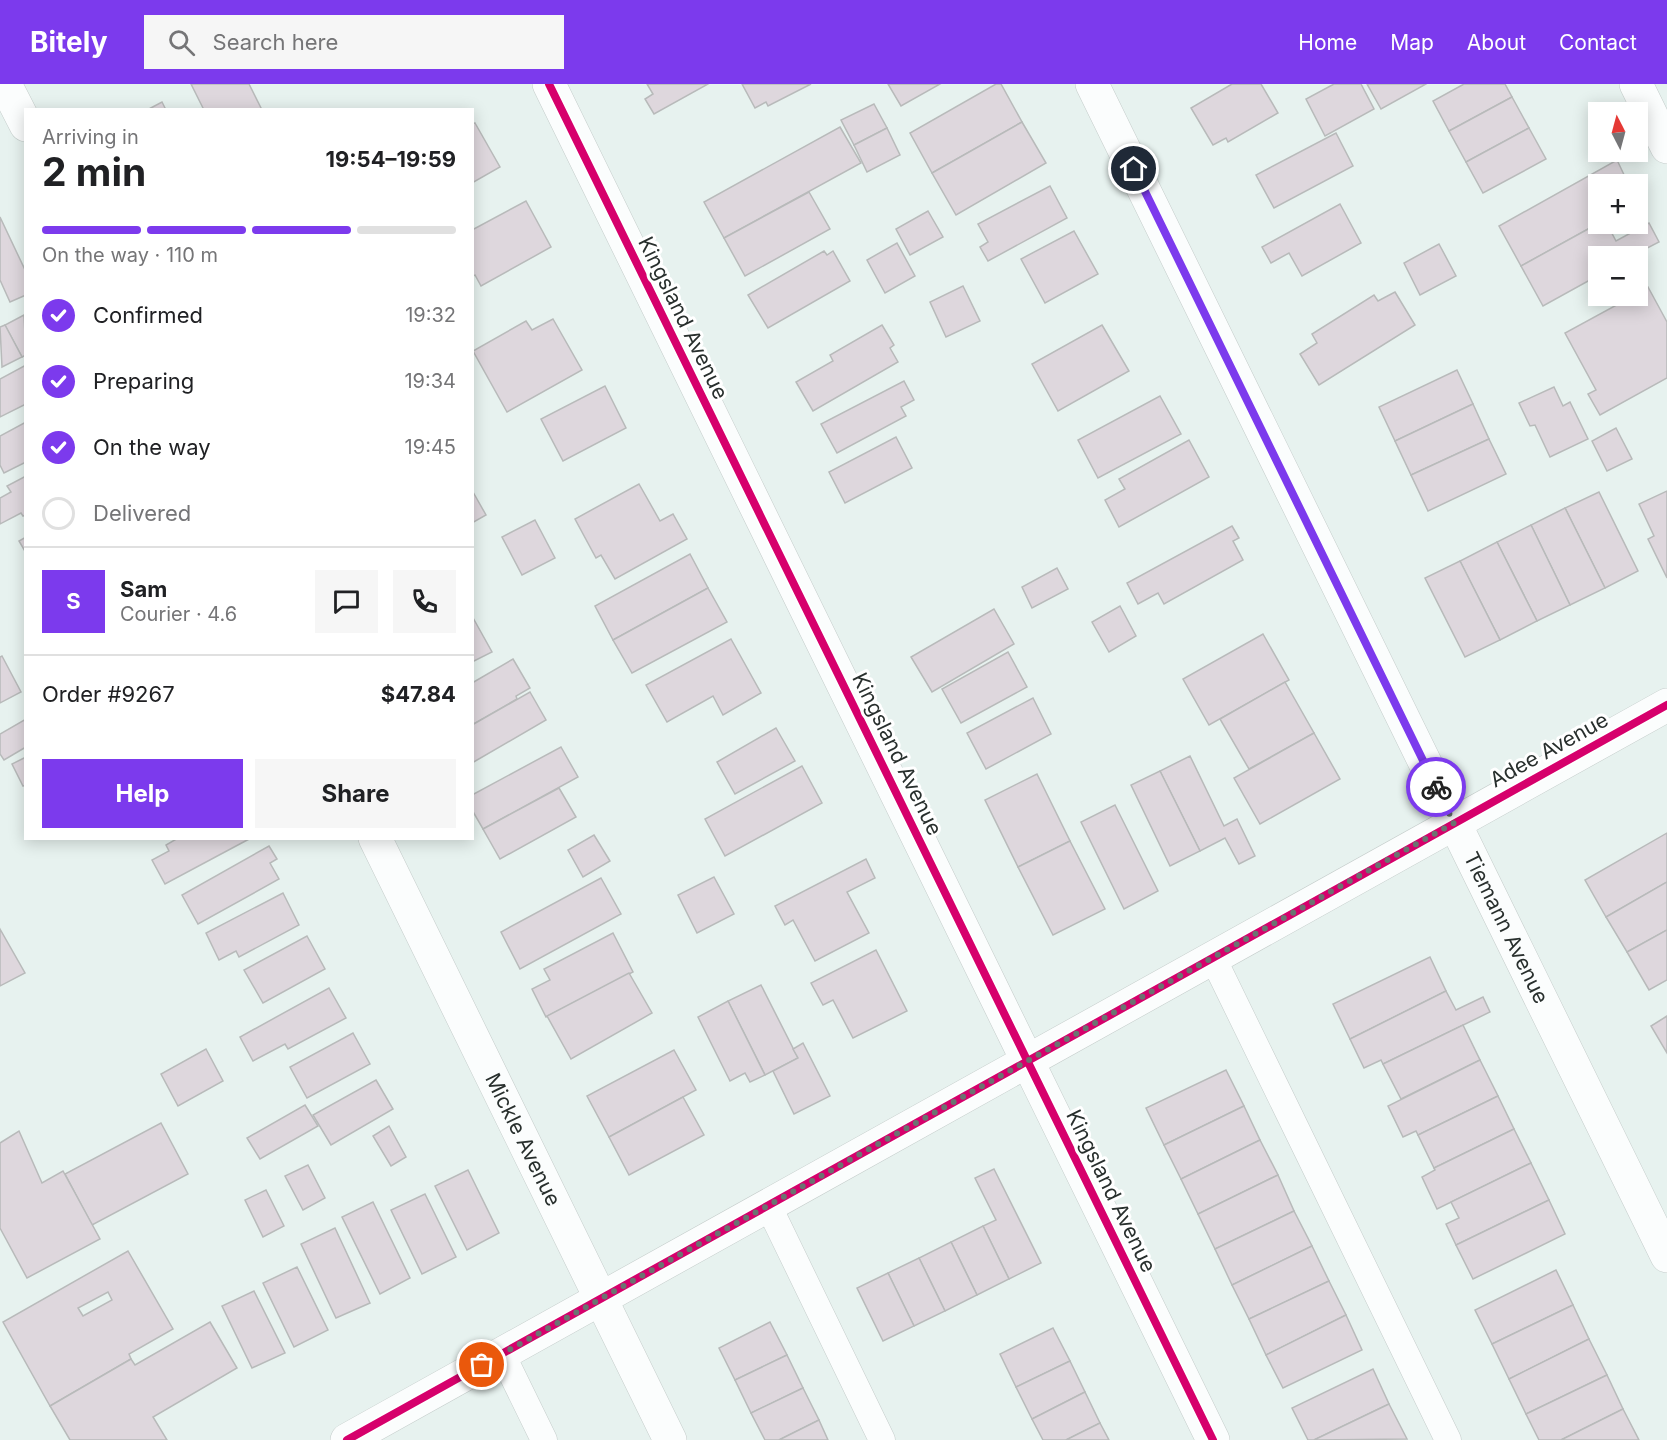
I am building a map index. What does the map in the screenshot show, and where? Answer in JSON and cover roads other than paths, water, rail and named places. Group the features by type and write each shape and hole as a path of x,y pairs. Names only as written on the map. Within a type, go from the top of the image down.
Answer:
{"street":[{"path":"5,84 24,122"},
{"name":"Kingsland Avenue","path":"549,84 1213,1440"},
{"name":"Tiemann Avenue","path":"1092,84 1667,1257"},
{"path":"1636,84 1667,147"},
{"name":"Adee Avenue","path":"347,1440 1667,705"},
{"name":"Mickle Avenue","path":"376,840 669,1440"}],"lane":[{"path":"1213,958 1448,1440"},
{"path":"768,1205 882,1440"},
{"path":"502,1354 544,1440"}]}
